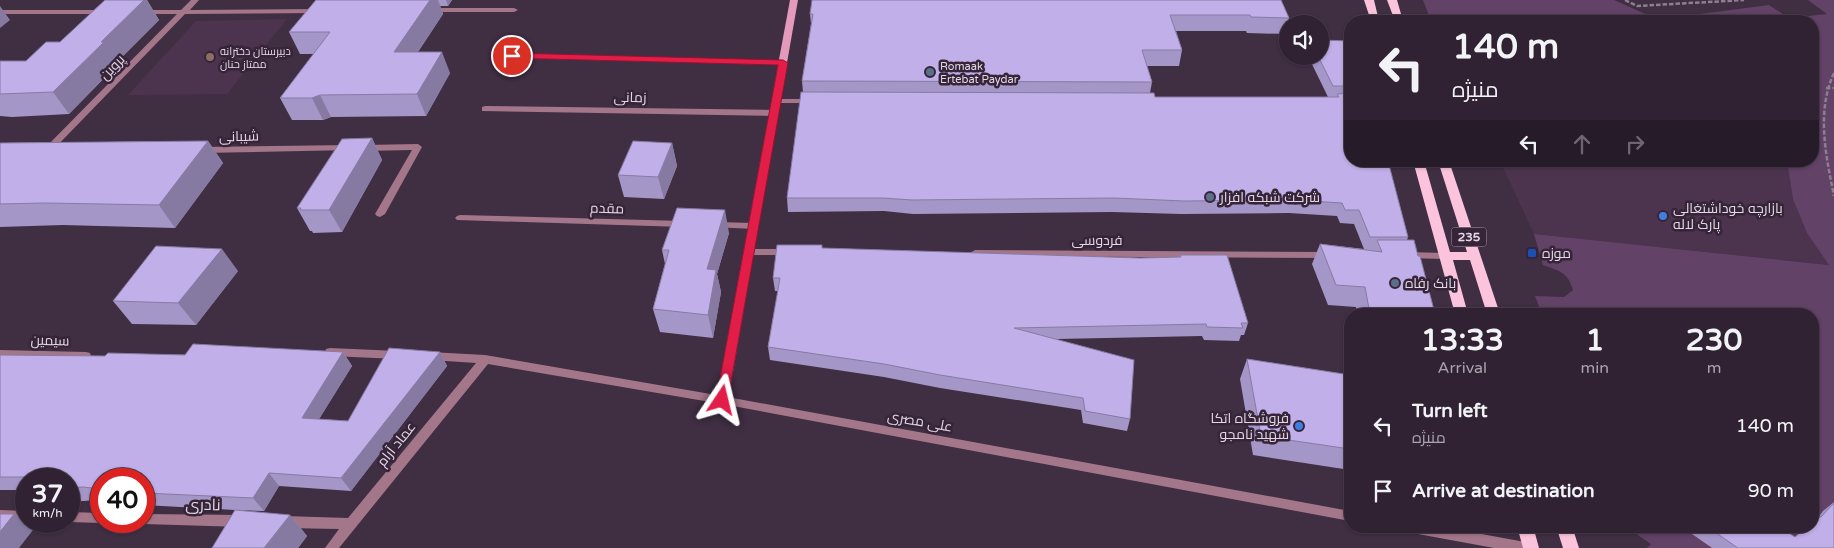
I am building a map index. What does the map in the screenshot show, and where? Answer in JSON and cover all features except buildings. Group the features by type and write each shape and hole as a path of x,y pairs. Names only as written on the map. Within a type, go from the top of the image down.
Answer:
{"main road":[{"path":"1369,0 1373,15"},
{"path":"1392,0 1396,15"},
{"path":"1420,167 1460,308"},
{"name":"235","path":"1446,167 1492,308"},
{"path":"1445,256 1474,256"},
{"path":"1527,533 1531,548"},
{"path":"1566,533 1571,548"}],"street":[{"name":"پروین","path":"46,152 196,0"},
{"path":"722,400 794,0"},
{"path":"424,10 514,10"},
{"path":"136,12 334,11"},
{"path":"0,12 116,12"},
{"path":"512,56 783,63"},
{"path":"776,101 826,101"},
{"name":"زمانی","path":"485,109 774,114"},
{"name":"شیبانی","path":"193,150 418,147 380,214"},
{"name":"مقدم","path":"460,218 754,226"},
{"path":"749,252 799,252"},
{"name":"فردوسی","path":"968,253 1335,255"},
{"path":"1395,255 1445,256"},
{"name":"علی مصری","path":"320,352 484,358 1344,515"},
{"name":"سیمین","path":"0,354 100,356"},
{"name":"عماد آرام","path":"331,548 484,358"},
{"path":"0,515 15,516"},
{"name":"نادری","path":"155,519 252,522"},
{"path":"272,522 350,524"},
{"path":"1445,533 1525,548"}],"path":[{"path":"1625,0 1637,6 1744,0"},
{"path":"1834,73 1826,88 1824,149 1834,196"},
{"path":"1826,88 1834,88"}],"shaded area":[{"path":"1423,0 1614,0 1648,15 1429,15"},
{"path":"1808,0 1834,0 1834,511 1819,529 1819,308 1540,308 1535,296 1564,297 1573,290 1566,276 1543,265 1534,234 1829,265 1807,233 1793,199 1788,167 1819,167 1818,15 1827,14"},
{"path":"1769,5 1784,15 1692,15"},
{"name":"دبیرستان دخترانه ممتاز حنان","path":"287,19 227,94 128,95 196,21"},
{"name":"بازارچه خوداشتغالی پارک لاله","path":"1503,167 1789,167 1793,199 1807,233 1830,265 1534,234"},
{"path":"1635,533 1691,533 1712,548 1647,548 1651,544"},
{"path":"1768,533 1816,533 1803,548"}],"place":[{"name":"دبیرستان دخترانه ممتاز حنان","path":"210,57"},
{"name":"Romaak Ertebat Paydar","path":"930,72"},
{"name":"شرکت شبکه افزار","path":"1210,197"},
{"name":"بازارچه خوداشتغالی پارک لاله","path":"1663,216"},
{"name":"موزه","path":"1532,253"},
{"name":"بانک رفاه","path":"1395,283"},
{"name":"فروشگاه اتکا شهید نامجو","path":"1299,426"}],"route":[{"path":"512,56 783,63 722,400"}]}
